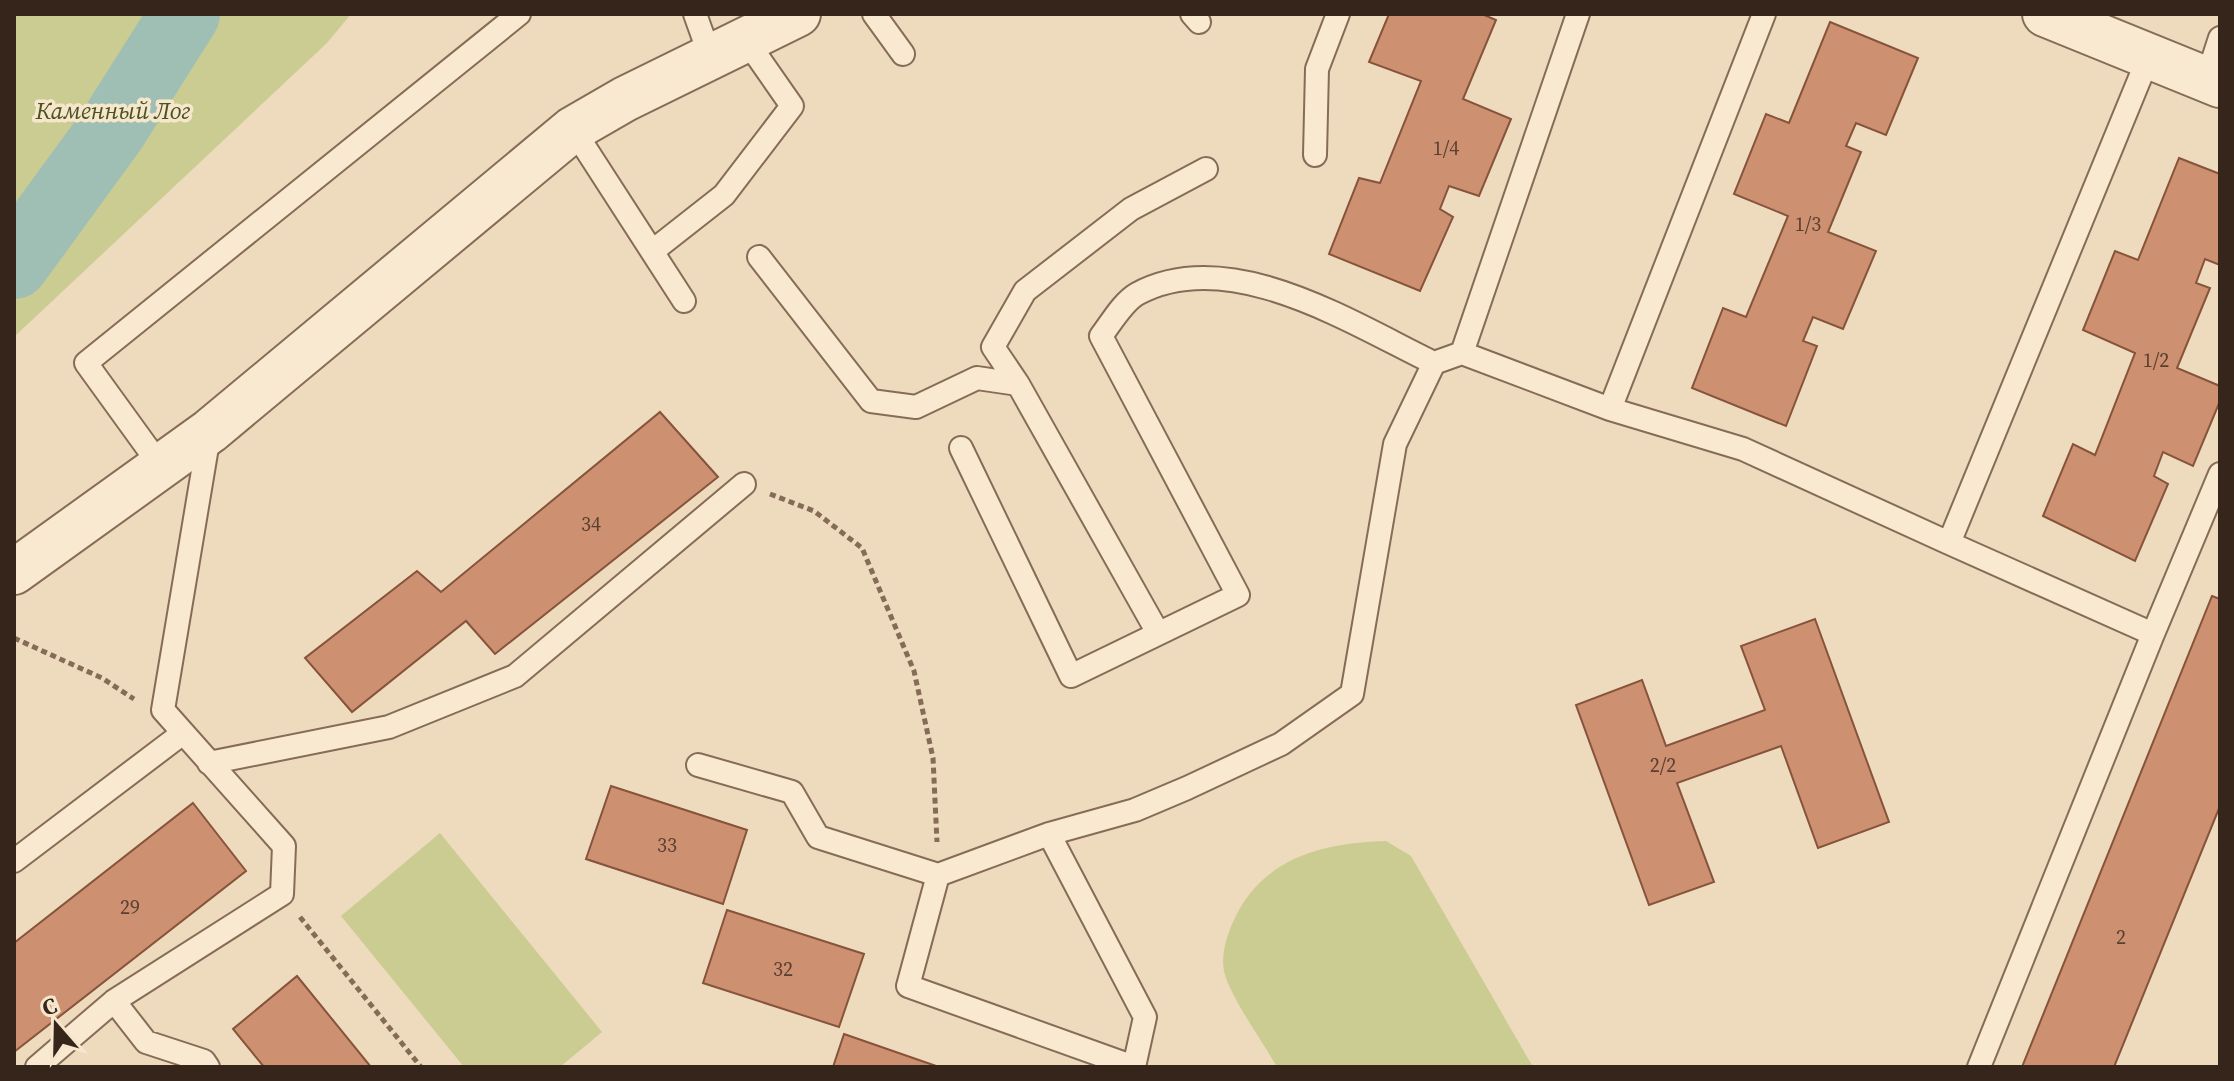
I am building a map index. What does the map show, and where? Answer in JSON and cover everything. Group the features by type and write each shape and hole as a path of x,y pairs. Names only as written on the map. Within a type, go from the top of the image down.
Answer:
{"street":[{"path":"14,572 210,431 573,129 798,14"},
{"path":"2045,14 2149,56 2216,67"}],"lane":[{"path":"162,468 86,363 519,14"},
{"path":"654,250 724,195 792,106 695,14"},
{"path":"874,14 903,54"},
{"path":"1315,155 1317,69 1338,14"},
{"path":"1462,353 1578,14"},
{"path":"1610,409 1764,14"},
{"path":"1949,543 2149,56"},
{"path":"573,129 654,250 684,301"},
{"path":"1158,633 1018,384 993,347 1025,291 1131,209 1206,169"},
{"path":"759,257 871,401 916,407 977,378 1018,384"},
{"path":"961,448 1071,676 1238,595 1101,336 1135,295 1187,276 1283,290 1434,363"},
{"path":"698,765 792,792 818,837 938,875 1049,834 1135,810 1281,744 1352,694 1395,444 1434,363 1462,353 1610,409 1743,449 2153,634"},
{"path":"37,1067 114,1001 282,894 284,846 163,710 210,431"},
{"path":"1979,1067 2220,474"},
{"path":"209,763 389,727 515,676 744,484"},
{"path":"14,861 183,733"},
{"path":"938,875 908,986 1134,1067 1145,1017 1049,834"},
{"path":"114,1001 146,1042 204,1061 208,1067"}],"path":[{"path":"744,484 814,511 862,548 914,671 933,758 938,875"},
{"path":"14,638 102,678 183,733"},
{"path":"282,894 421,1067"}],"green space":[{"name":"Каменный Лог","path":"14,14 351,14 327,43 14,337"},
{"path":"440,833 602,1032 560,1067 464,1067 341,916"},
{"path":"1386,841 1411,856 1533,1067 1277,1067 1241,1009 1225,975 1224,948 1233,922 1245,900 1260,883 1296,858 1339,846"}],"building":[{"path":"1389,14 1482,14 1496,20 1463,99 1511,119 1479,196 1449,186 1440,209 1453,217 1420,291 1329,254 1359,178 1380,183 1421,81 1369,62"},
{"path":"1830,22 1918,58 1886,135 1856,123 1846,146 1861,152 1828,232 1876,251 1843,329 1813,317 1803,341 1817,346 1786,426 1692,388 1723,308 1746,317 1788,216 1734,194 1766,114 1789,123"},
{"path":"2179,158 2220,174 2220,265 2205,259 2196,283 2210,288 2177,368 2220,386 2220,401 2193,466 2163,452 2154,476 2168,484 2135,561 2043,516 2073,444 2095,455 2135,353 2083,330 2115,251 2138,260"},
{"path":"660,412 718,477 495,654 466,621 352,712 305,658 417,571 441,592"},
{"path":"2212,596 2220,599 2220,806 2114,1067 2022,1067"},
{"path":"1815,619 1889,822 1818,848 1781,746 1677,783 1714,882 1649,905 1576,705 1642,680 1666,746 1765,710 1741,646"},
{"path":"611,786 747,830 723,904 586,859"},
{"path":"193,803 246,871 14,1052 14,943"},
{"path":"727,910 864,954 839,1027 703,983"},
{"path":"297,976 371,1067 264,1067 233,1029"},
{"path":"844,1034 939,1067 833,1067"}],"waterway":[{"path":"14,264 111,131 185,14"}]}
